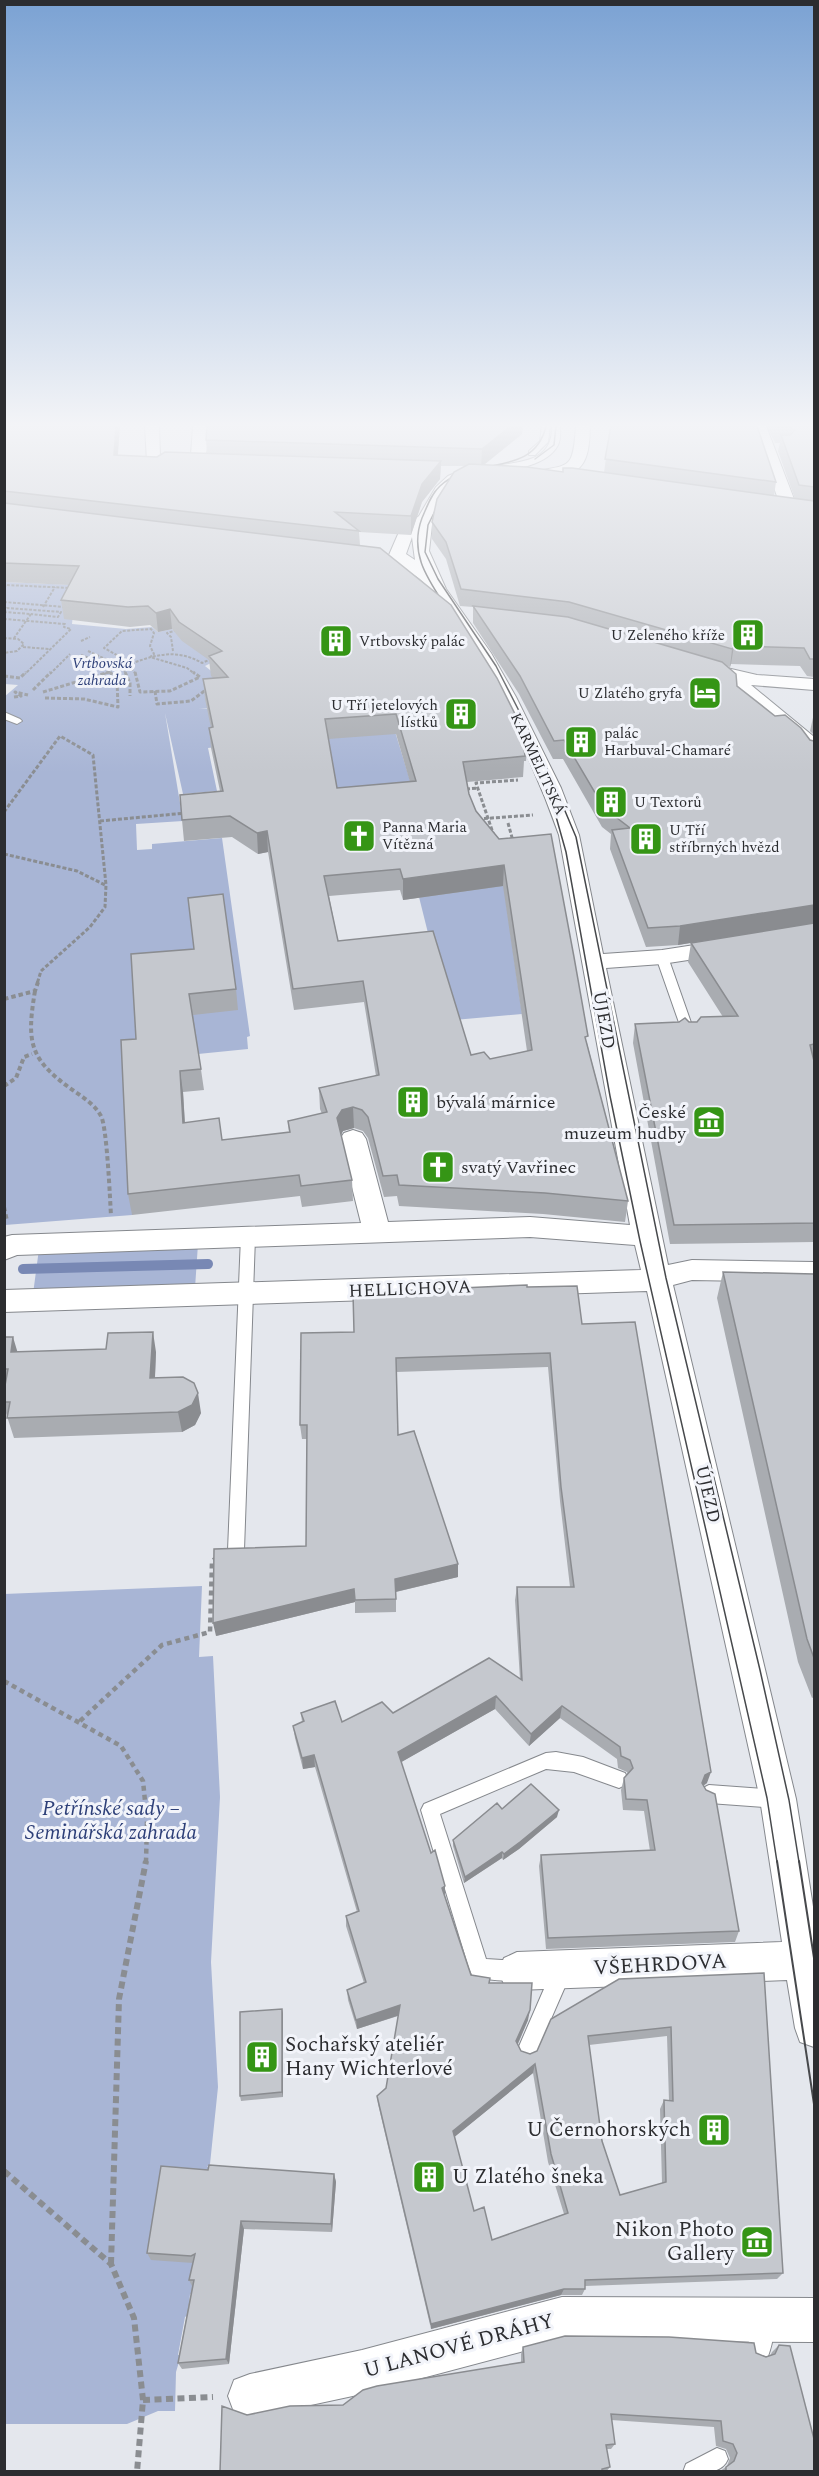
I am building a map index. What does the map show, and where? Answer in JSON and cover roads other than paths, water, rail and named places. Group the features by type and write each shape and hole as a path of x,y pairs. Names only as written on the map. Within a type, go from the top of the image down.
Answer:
{"street":[{"name":"KARMELITSKÁ","path":"402,542 397,551 405,563 436,584"},
{"name":"KARMELITSKÁ","path":"421,542 426,565 504,691 562,812 573,850 594,962"},
{"path":"383,561 426,565"},
{"path":"455,613 477,615"},
{"path":"690,664 728,676 794,685 814,684"},
{"path":"728,676 810,746"},
{"path":"794,685 792,706 810,746"},
{"path":"594,962 662,957 748,944"},
{"name":"ÚJEZD","path":"594,962 646,1236 750,1671 778,1799 814,2016"},
{"path":"353,1139 377,1232"},
{"path":"4,1250 12,1245 530,1227 646,1236"},
{"name":"HELLICHOVA","path":"4,1301 658,1280 692,1270 814,1272"},
{"name":"VŠEHRDOVA","path":"517,1971 804,1960"},
{"name":"U LANOVÉ DRÁHY","path":"250,2396 362,2372 562,2319 761,2336 814,2320"}],"lane":[{"path":"4,715 17,721"},
{"path":"662,957 690,1036"},
{"path":"236,1551 248,1237"},
{"path":"517,1971 479,1968 430,1810 546,1761 564,1760 619,1779"},
{"path":"709,1794 778,1799"},
{"path":"527,2051 563,1969"},
{"path":"694,2472 717,2459"}],"waterway":[{"path":"23,1269 208,1264"}],"tram line":[{"path":"418,542 422,565 446,607"},
{"path":"426,542 425,552 438,579 496,666 541,754 576,837 666,1278 760,1670 789,1800 799,1862"},
{"path":"520,737 555,813 566,852 610,1096 640,1241 767,1798 777,1862"},
{"path":"777,1861 814,2104"},
{"path":"799,1861 814,1958"}],"place":[{"name":"U Zeleného kříže","path":"748,635"},
{"name":"Vrtbovský palác","path":"336,641"},
{"name":"U Zlatého gryfa","path":"705,693"},
{"name":"U Tří jetelových lístků","path":"461,714"},
{"name":"palác Harbuval-Chamaré","path":"581,742"},
{"name":"U Textorů","path":"611,802"},
{"name":"Panna Maria Vítězná","path":"359,836"},
{"name":"U Tří stříbrných hvězd","path":"646,839"},
{"name":"bývalá márnice","path":"413,1102"},
{"name":"České muzeum hudby","path":"709,1122"},
{"name":"svatý Vavřinec","path":"438,1167"},
{"name":"Sochařský ateliér Hany Wichterlové","path":"262,2057"},
{"name":"U Černohorských","path":"714,2130"},
{"name":"U Zlatého šneka","path":"429,2177"},
{"name":"Nikon Photo Gallery","path":"757,2242"}],"park label":[{"name":"Vrtbovská zahrada","path":"102,672"},
{"name":"Petřínské sady – Seminářská zahrada","path":"111,1821"}]}
